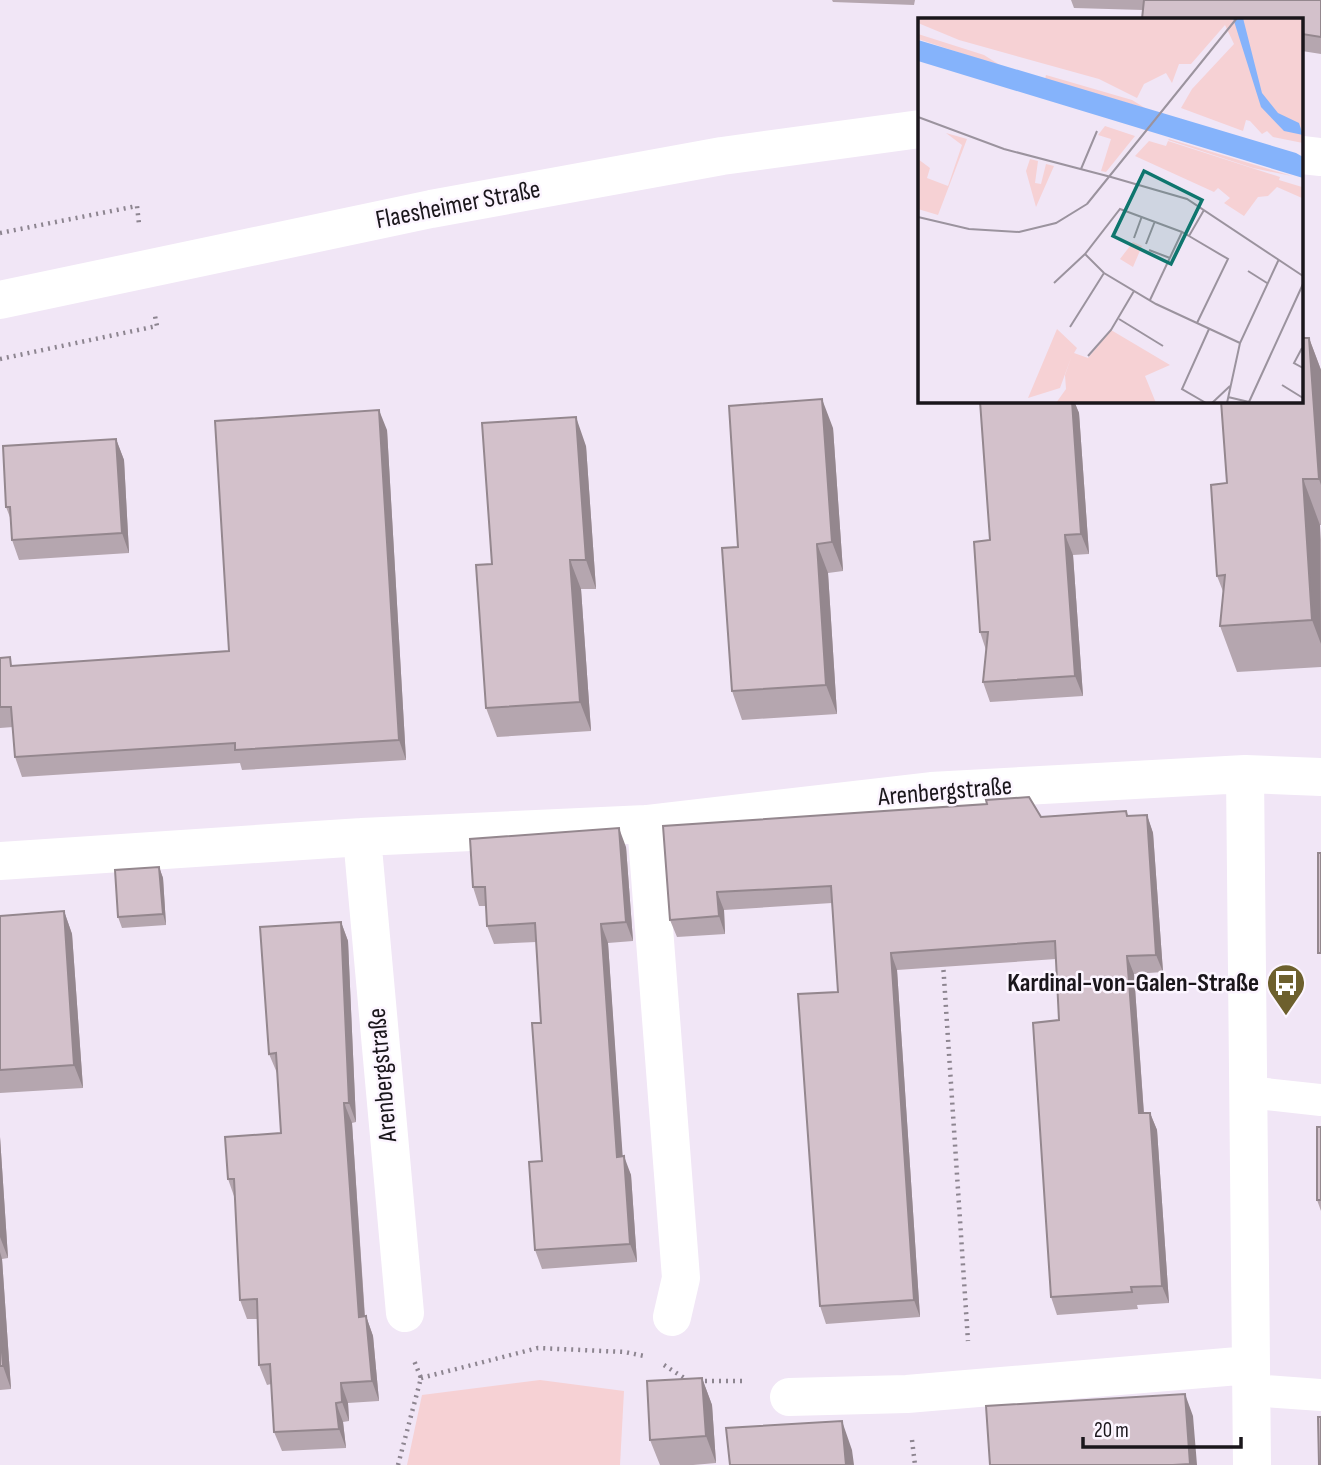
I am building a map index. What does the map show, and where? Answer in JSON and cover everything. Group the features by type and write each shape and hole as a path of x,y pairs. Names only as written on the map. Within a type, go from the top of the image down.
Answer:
{"street":[{"name":"Flaesheimer Straße","path":"0,300 431,209 722,156 918,129"},
{"path":"1252,1465 1245,774 1321,777"},
{"name":"Arenbergstraße","path":"0,861 362,837 646,824 931,790 1245,774"},
{"path":"646,824 681,1278 672,1317"},
{"name":"Arenbergstraße","path":"362,837 405,1313"},
{"path":"789,1397 1251,1378"}],"lane":[{"path":"1247,1092 1321,1100"},
{"path":"1251,1378 1321,1395"}],"path":[{"path":"0,233 137,206"},
{"path":"0,359 157,326"},
{"path":"942,957 971,1388"},
{"path":"398,1465 421,1378 407,1344 405,1313"},
{"path":"421,1378 538,1348 625,1352 653,1358"},
{"path":"662,1363 689,1381 757,1381 789,1397"}],"shaded area":[{"path":"540,1380 624,1391 620,1465 407,1465 422,1395"}],"building":[{"path":"1144,0 1321,0 1321,37 1304,34 1304,18 1142,18"},
{"path":"1304,338 1309,338 1319,479 1303,479 1312,620 1220,626 1225,575 1217,576 1211,485 1227,483 1221,402 1304,402"},
{"path":"822,399 832,542 817,544 826,685 732,691 722,548 738,547 729,406"},
{"path":"980,402 1072,402 1081,534 1065,535 1075,676 983,682 988,632 980,632 974,542 990,540"},
{"path":"379,410 399,740 235,750 235,743 15,757 11,707 0,707 0,658 10,657 11,666 229,651 215,421"},
{"path":"576,417 586,560 570,560 580,702 486,708 476,565 492,564 482,423"},
{"path":"116,439 122,533 12,540 10,507 6,507 3,446"},
{"path":"1029,797 1041,817 1126,811 1127,816 1147,815 1156,955 1127,956 1139,1113 1150,1113 1162,1286 1131,1287 1132,1292 1051,1297 1033,1023 1059,1020 1055,941 891,953 914,1300 820,1306 798,994 838,992 831,886 717,892 719,916 670,920 663,826 987,804 986,800"},
{"path":"619,828 626,922 601,924 617,1157 624,1156 630,1244 535,1250 529,1162 542,1161 532,1023 541,1023 535,923 487,926 485,887 473,887 470,839"},
{"path":"1318,853 1321,853 1321,953 1318,953"},
{"path":"159,867 163,914 118,917 115,870"},
{"path":"64,911 74,1065 0,1070 0,916"},
{"path":"341,922 349,1103 344,1103 359,1317 366,1316 372,1381 341,1383 342,1402 336,1403 339,1429 274,1432 270,1364 259,1365 257,1299 240,1300 234,1179 228,1179 225,1137 281,1133 276,1053 269,1054 260,927"},
{"path":"1317,1127 1321,1127 1321,1200 1317,1200"},
{"path":"0,1326 3,1366 0,1366"},
{"path":"702,1378 706,1436 650,1440 647,1381"},
{"path":"1185,1394 1190,1464 990,1465 986,1406"},
{"path":"1318,1417 1321,1417 1321,1465 1319,1465"},
{"path":"842,1421 846,1465 730,1465 726,1428"}],"place":[{"name":"Kardinal-von-Galen-Straße","path":"1286,1017"}]}
